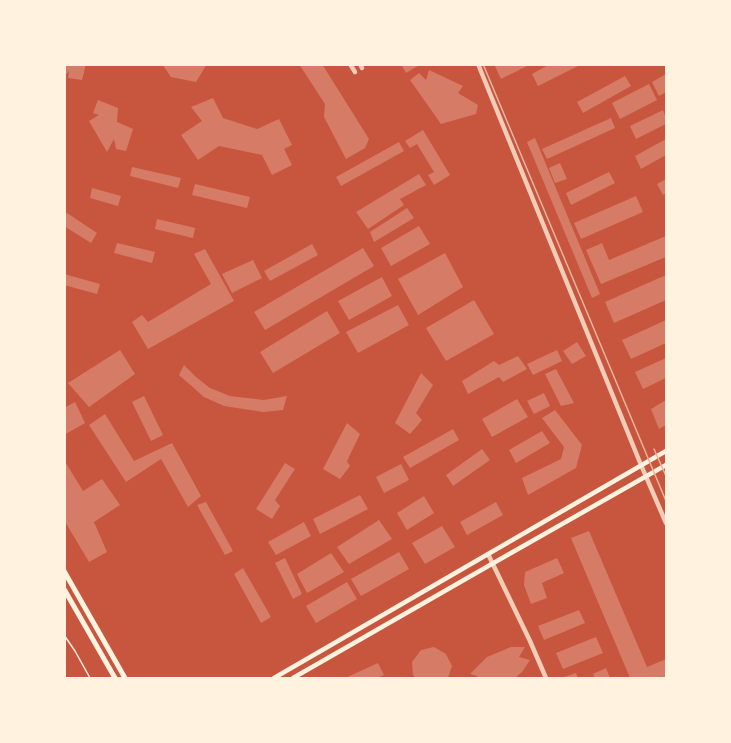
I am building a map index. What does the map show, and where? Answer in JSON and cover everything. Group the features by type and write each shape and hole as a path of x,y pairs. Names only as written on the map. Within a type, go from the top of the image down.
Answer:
{"main road":[{"path":"274,678 666,451"},
{"path":"293,678 666,465"},
{"path":"64,571 125,678"},
{"path":"64,589 115,678"}],"street":[{"path":"351,64 355,72"},
{"path":"478,64 666,523"},
{"path":"488,554 546,678"}],"path":[{"path":"64,635 90,678"}],"building":[{"path":"64,64 86,64 82,80 68,78 69,71 64,77"},
{"path":"162,64 207,64 196,82 171,77"},
{"path":"299,64 322,64 369,139 365,148 346,159 324,117 325,104"},
{"path":"401,64 421,64 406,73"},
{"path":"494,64 531,64 501,79"},
{"path":"550,64 582,64 538,86 532,74"},
{"path":"429,70 463,86 458,93 478,105 476,114 441,124 410,80 419,73 426,80"},
{"path":"666,74 666,92 659,96 652,82"},
{"path":"625,76 631,86 583,113 577,102"},
{"path":"649,84 657,100 620,119 612,103"},
{"path":"213,98 223,118 257,129 279,119 292,145 284,149 292,165 272,175 262,155 219,146 198,160 181,135 202,121 191,107"},
{"path":"98,100 118,108 117,122 133,129 126,151 116,149 114,139 107,152 89,121 99,115 93,113"},
{"path":"663,110 666,124 636,139 630,126"},
{"path":"611,118 615,128 547,159 542,149"},
{"path":"423,130 450,175 434,185 428,175 434,172 417,144 410,148 405,141"},
{"path":"535,138 600,294 592,298 527,142"},
{"path":"666,139 666,155 641,169 635,156"},
{"path":"399,142 404,151 341,186 336,177"},
{"path":"560,163 567,179 555,183 549,168"},
{"path":"132,167 181,178 178,188 130,176"},
{"path":"609,172 615,183 571,205 566,193"},
{"path":"419,174 426,185 400,199 404,205 368,229 356,212"},
{"path":"666,179 666,193 663,195 657,184"},
{"path":"195,184 250,197 247,208 192,195"},
{"path":"92,188 121,196 118,206 90,198"},
{"path":"636,196 643,212 581,239 574,223"},
{"path":"407,208 414,218 374,242 370,232"},
{"path":"64,211 97,233 91,243 64,226"},
{"path":"157,219 195,228 193,238 155,229"},
{"path":"419,226 430,244 391,266 381,248"},
{"path":"666,236 666,257 601,284 586,250 602,243 609,260"},
{"path":"117,243 155,252 152,263 114,253"},
{"path":"312,244 318,255 270,281 264,271"},
{"path":"363,248 374,266 265,330 254,312"},
{"path":"205,249 234,301 148,349 132,322 142,315 148,322 211,284 194,254"},
{"path":"445,253 463,287 418,315 398,279"},
{"path":"253,260 262,278 232,293 222,274"},
{"path":"64,274 100,284 97,294 64,285"},
{"path":"666,275 666,300 614,323 605,302"},
{"path":"382,277 392,296 349,320 338,301"},
{"path":"474,300 494,334 446,361 426,328"},
{"path":"398,305 409,325 358,353 346,332"},
{"path":"327,311 340,333 273,373 260,352"},
{"path":"666,320 666,343 631,359 622,340"},
{"path":"577,342 586,356 572,364 563,351"},
{"path":"120,350 135,374 89,407 68,383"},
{"path":"557,350 562,361 533,375 527,364"},
{"path":"518,356 527,369 503,382 499,377 468,394 462,381 494,361 499,365"},
{"path":"666,358 666,378 643,389 635,372"},
{"path":"184,365 210,388 230,396 264,400 287,396 283,410 263,412 224,406 204,397 179,375"},
{"path":"556,369 574,403 561,406 545,374"},
{"path":"421,373 433,385 416,413 422,420 410,434 395,423"},
{"path":"544,393 550,406 534,414 527,401"},
{"path":"144,396 163,435 151,441 132,402"},
{"path":"517,399 528,417 492,437 482,419"},
{"path":"666,400 666,425 659,429 651,409"},
{"path":"75,402 85,423 64,435 64,408"},
{"path":"555,410 582,445 576,468 528,495 522,478 561,459 564,447 542,418"},
{"path":"105,414 134,461 172,443 201,496 188,507 161,459 126,482 89,425"},
{"path":"347,423 360,434 347,461 350,466 340,479 323,469"},
{"path":"453,429 459,440 410,468 403,457"},
{"path":"542,431 550,443 516,463 509,450"},
{"path":"482,449 490,460 453,486 446,475"},
{"path":"64,460 83,491 102,479 120,505 94,522 107,552 89,562 64,520"},
{"path":"285,463 295,469 275,500 280,506 272,519 256,509"},
{"path":"401,464 409,480 384,493 376,477"},
{"path":"360,495 368,509 320,534 313,519"},
{"path":"424,496 434,513 407,530 397,513"},
{"path":"206,502 233,551 225,555 197,505"},
{"path":"496,502 503,515 467,535 460,522"},
{"path":"379,520 392,539 349,564 337,547"},
{"path":"304,522 311,536 276,555 268,542"},
{"path":"442,526 455,547 425,564 412,543"},
{"path":"589,531 647,667 666,659 666,678 630,678 571,538"},
{"path":"399,552 409,569 361,596 351,579"},
{"path":"331,553 344,572 307,593 297,574"},
{"path":"285,558 302,594 293,599 275,563"},
{"path":"557,558 564,573 542,583 547,598 531,604 524,585 525,572"},
{"path":"243,568 271,617 261,623 234,574"},
{"path":"347,582 357,599 316,623 306,606"},
{"path":"579,610 585,623 544,640 538,626"},
{"path":"596,637 603,653 563,669 556,653"},
{"path":"434,647 446,654 452,666 448,678 416,678 413,675 412,662 421,650"},
{"path":"511,647 525,647 519,657 530,660 515,678 478,678 470,674 487,657"},
{"path":"378,663 384,675 377,678 345,678"},
{"path":"606,668 610,678 595,678 593,674"},
{"path":"576,673 578,678 561,678"}],"tram line":[{"path":"483,64 666,501"},
{"path":"654,449 666,476"}]}
